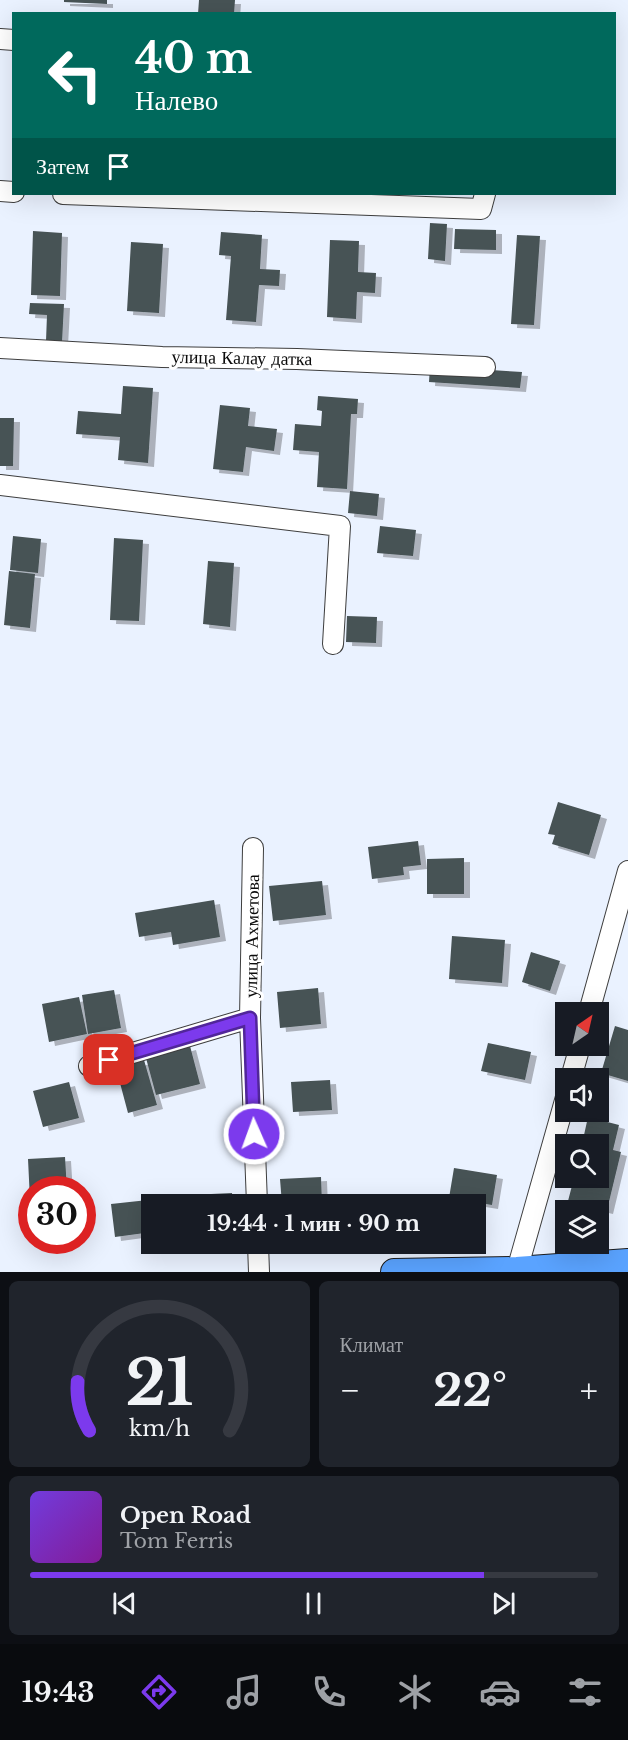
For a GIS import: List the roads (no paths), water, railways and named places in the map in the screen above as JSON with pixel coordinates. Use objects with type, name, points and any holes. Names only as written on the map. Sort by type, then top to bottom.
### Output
[{"type":"main road","points":[[394,1272],[517,1270],[628,1262]]},
{"type":"street","points":[[91,195],[481,209],[485,195]]},
{"type":"street","name":"улица Калау датка","points":[[0,348],[162,357],[297,359],[485,367]]},
{"type":"street","points":[[0,485],[340,526],[333,644]]},
{"type":"street","name":"улица Ахметова","points":[[253,848],[250,1018],[257,1194]]},
{"type":"street","points":[[592,1002],[628,871]]},
{"type":"street","points":[[89,1066],[250,1018]]},
{"type":"street","points":[[517,1270],[559,1122]]},
{"type":"street","points":[[258,1254],[259,1272]]}]
